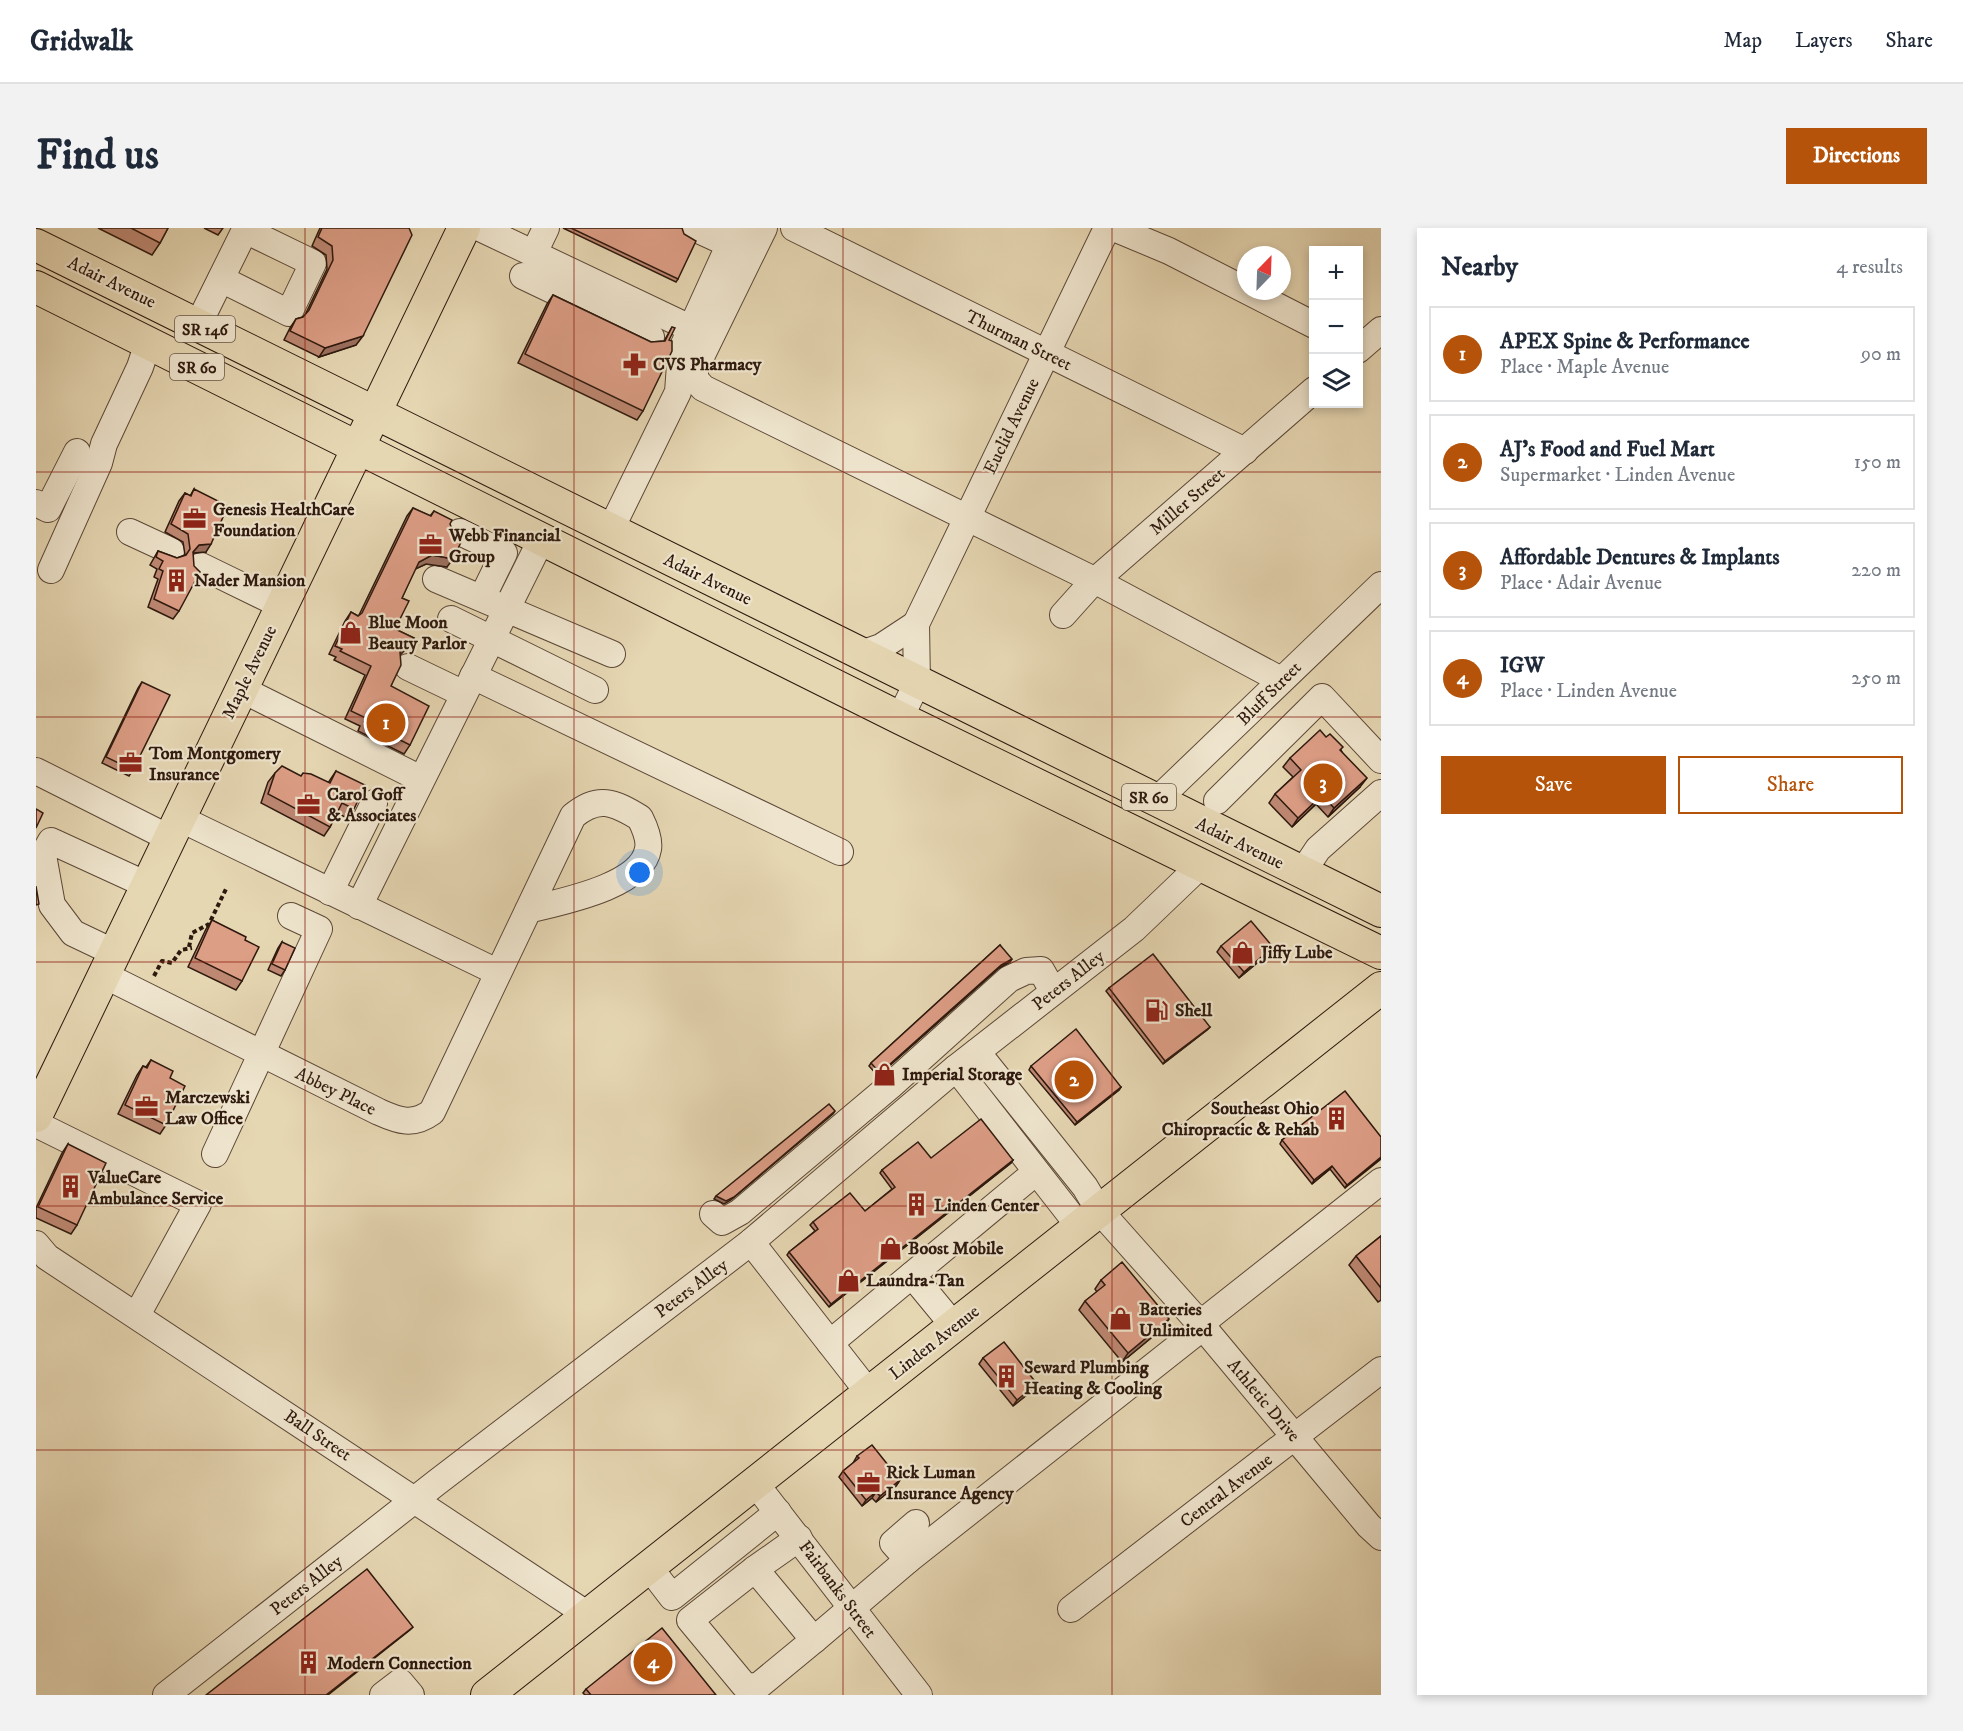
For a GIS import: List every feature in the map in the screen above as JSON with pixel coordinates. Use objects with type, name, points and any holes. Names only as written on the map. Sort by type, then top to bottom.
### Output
[{"type":"main road","name":"Maple Avenue","points":[[36,1117],[464,228]]},
{"type":"main road","name":"Adair Avenue","points":[[36,245],[1381,911]]},
{"type":"main road","name":"Adair Avenue","points":[[36,287],[900,718],[1381,953]]},
{"type":"main road","name":"Linden Avenue","points":[[487,1695],[1381,988]]},
{"type":"street","points":[[480,228],[528,265],[672,340]]},
{"type":"street","points":[[528,265],[546,228]]},
{"type":"street","points":[[610,531],[678,392],[672,340],[733,236],[694,228]]},
{"type":"street","points":[[764,228],[701,353],[695,379],[703,388],[1096,581],[1281,680]]},
{"type":"street","name":"Thurman Street","points":[[794,228],[1245,451]]},
{"type":"street","name":"Euclid Avenue","points":[[900,718],[917,682],[916,624],[1107,228]]},
{"type":"street","points":[[1114,228],[1170,251],[1309,322]]},
{"type":"street","points":[[198,325],[221,279],[246,229],[313,263],[289,313],[221,279]]},
{"type":"street","points":[[528,265],[672,340]]},
{"type":"street","points":[[1363,346],[1381,330]]},
{"type":"street","points":[[51,570],[99,464],[104,444],[140,367],[148,343]]},
{"type":"street","name":"Miller Street","points":[[1064,615],[1096,581],[1309,394]]},
{"type":"street","points":[[36,503],[48,509],[77,452]]},
{"type":"street","points":[[130,532],[171,552]]},
{"type":"street","points":[[460,532],[504,553],[482,598]]},
{"type":"street","points":[[358,906],[542,538]]},
{"type":"street","points":[[201,566],[281,605]]},
{"type":"street","points":[[436,579],[612,654]]},
{"type":"street","name":"Bluff Street","points":[[1156,801],[1381,585]]},
{"type":"street","points":[[451,619],[595,690]]},
{"type":"street","points":[[861,654],[880,647],[916,624]]},
{"type":"street","points":[[408,667],[469,685],[840,852]]},
{"type":"street","points":[[241,689],[421,779]]},
{"type":"street","points":[[1217,801],[1322,697],[1381,760]]},
{"type":"street","points":[[36,771],[330,892],[497,972]]},
{"type":"street","name":"Abbey Place","points":[[147,885],[51,840],[43,855],[52,904],[73,933],[110,964],[262,1053],[402,1122],[421,1120],[432,1112],[497,972],[573,816],[584,806],[599,802],[621,806],[640,818],[649,849],[641,865],[625,878],[588,895],[528,910]]},
{"type":"street","points":[[330,892],[374,803]]},
{"type":"street","points":[[1302,873],[1318,849],[1377,804]]},
{"type":"street","name":"Peters Alley","points":[[166,1695],[414,1500],[751,1242],[956,1068],[1134,929],[1202,864]]},
{"type":"street","points":[[214,1154],[319,930],[291,916]]},
{"type":"street","points":[[712,1214],[722,1222],[740,1212],[890,1086],[1009,979],[1026,971],[1041,970],[1053,991]]},
{"type":"street","points":[[977,1052],[1085,1187],[1089,1217]]},
{"type":"street","points":[[956,1068],[1036,1172],[1089,1217]]},
{"type":"street","points":[[36,1117],[198,1204],[137,1315]]},
{"type":"street","points":[[830,1343],[1036,1172]]},
{"type":"street","points":[[799,1538],[690,1620],[744,1685],[757,1687],[851,1606],[1381,1181]]},
{"type":"street","name":"Athletic Drive","points":[[1089,1217],[1202,1326],[1369,1526],[1381,1537]]},
{"type":"street","points":[[751,1242],[869,1393]]},
{"type":"street","name":"Ball Street","points":[[40,1252],[588,1615]]},
{"type":"street","points":[[912,1275],[954,1326]]},
{"type":"street","name":"Central Avenue","points":[[1071,1609],[1381,1370]]},
{"type":"street","name":"Fairbanks Street","points":[[755,1483],[919,1695]]},
{"type":"street","points":[[649,1567],[672,1597],[778,1512]]},
{"type":"street","points":[[908,1560],[893,1543],[916,1523]]},
{"type":"street","points":[[755,1569],[814,1640]]},
{"type":"street","points":[[383,1695],[400,1682],[411,1695]]},
{"type":"path","points":[[154,976],[162,961],[172,963],[181,950],[190,947],[192,933],[209,924],[227,887]]},
{"type":"building","points":[[131,228],[168,228],[160,243]]},
{"type":"building","points":[[322,228],[409,228],[412,235],[363,336],[325,348],[290,331],[296,319],[303,317],[309,310],[333,260],[332,246],[318,237]]},
{"type":"building","points":[[571,228],[682,228],[684,234],[696,241],[678,279]]},
{"type":"building","name":"CVS Pharmacy","points":[[553,295],[651,342],[665,341],[672,327],[675,328],[669,340],[672,341],[672,351],[643,411],[525,354]]},
{"type":"building","points":[[194,489],[228,506],[211,544],[199,545],[193,552],[194,566],[200,572],[179,611],[154,599],[163,571],[159,569],[163,561],[156,557],[158,551],[177,558],[186,555],[190,549],[188,534],[171,524],[185,493],[191,496]]},
{"type":"building","points":[[413,508],[431,516],[434,511],[452,520],[450,524],[453,531],[463,538],[453,559],[432,555],[419,562],[402,598],[409,601],[395,629],[414,638],[400,652],[401,665],[391,686],[429,706],[410,745],[364,722],[366,718],[351,711],[371,666],[340,651],[342,649],[335,646],[351,612],[358,616],[362,613]]},
{"type":"building","points":[[142,682],[170,695],[133,770],[106,757]]},
{"type":"building","points":[[1320,730],[1326,737],[1330,734],[1343,747],[1340,750],[1367,778],[1334,808],[1322,795],[1298,818],[1275,794],[1301,770],[1290,758]]},
{"type":"building","name":"Carol Goff & Associates","points":[[282,766],[301,776],[303,773],[311,774],[330,783],[336,771],[365,785],[354,809],[342,803],[330,827],[268,794],[275,773]]},
{"type":"building","points":[[36,809],[43,813],[36,828]]},
{"type":"building","points":[[36,886],[39,904],[36,905]]},
{"type":"building","points":[[212,920],[246,937],[245,940],[259,947],[242,981],[195,958]]},
{"type":"building","name":"Jiffy Lube","points":[[1251,921],[1273,947],[1244,972],[1221,946]]},
{"type":"building","points":[[282,942],[295,948],[285,970],[272,964]]},
{"type":"building","points":[[1000,945],[1012,959],[1001,965],[880,1073],[871,1063]]},
{"type":"building","name":"Shell","points":[[1153,954],[1210,1027],[1165,1061],[1109,988]]},
{"type":"building","points":[[1076,1029],[1121,1087],[1077,1122],[1031,1066]]},
{"type":"building","name":"Marczewski Law Office","points":[[151,1060],[173,1071],[170,1078],[185,1086],[166,1125],[125,1105],[143,1066],[147,1068]]},
{"type":"building","name":"Southeast Ohio Chiropractic & Rehab","points":[[1345,1091],[1381,1137],[1381,1157],[1347,1185],[1332,1166],[1314,1180],[1282,1140]]},
{"type":"building","points":[[829,1104],[835,1111],[734,1197],[726,1201],[716,1196]]},
{"type":"building","name":"Linden Center","points":[[981,1119],[1013,1160],[831,1304],[789,1252],[818,1229],[813,1222],[850,1193],[865,1211],[895,1187],[882,1170],[918,1142],[931,1158]]},
{"type":"building","name":"ValueCare Ambulance Service","points":[[68,1144],[106,1163],[77,1225],[38,1207]]},
{"type":"building","points":[[1381,1236],[1381,1288],[1356,1256]]},
{"type":"building","name":"Batteries Unlimited","points":[[1122,1262],[1169,1319],[1128,1353],[1085,1301],[1105,1285],[1101,1280]]},
{"type":"building","name":"Seward Plumbing Heating & Cooling","points":[[1004,1342],[1037,1384],[1017,1400],[983,1358]]},
{"type":"building","name":"Rick Luman Insurance Agency","points":[[872,1445],[900,1480],[880,1496],[876,1492],[866,1500],[843,1471],[859,1458],[857,1456]]},
{"type":"building","name":"Modern Connection","points":[[367,1569],[413,1627],[326,1695],[206,1695]]},
{"type":"building","points":[[662,1628],[716,1695],[591,1695],[586,1689]]},
{"type":"place","name":"CVS Pharmacy","points":[[635,364]]},
{"type":"place","name":"Genesis HealthCare Foundation","points":[[195,519]]},
{"type":"place","name":"Webb Financial Group","points":[[431,545]]},
{"type":"place","name":"Nader Mansion","points":[[176,580]]},
{"type":"place","name":"Blue Moon Beauty Parlor","points":[[350,632]]},
{"type":"place","name":"APEX Spine & Performance","points":[[386,723]]},
{"type":"place","name":"Tom Montgomery Insurance","points":[[131,763]]},
{"type":"place","name":"Affordable Dentures & Implants","points":[[1323,783]]},
{"type":"place","name":"Carol Goff & Associates","points":[[309,804]]},
{"type":"place","name":"Jiffy Lube","points":[[1243,952]]},
{"type":"place","name":"Shell","points":[[1157,1010]]},
{"type":"place","name":"Imperial Storage","points":[[884,1074]]},
{"type":"place","name":"AJ's Food and Fuel Mart","points":[[1074,1080]]},
{"type":"place","name":"Marczewski Law Office","points":[[147,1107]]},
{"type":"place","name":"Southeast Ohio Chiropractic & Rehab","points":[[1337,1118]]},
{"type":"place","name":"ValueCare Ambulance Service","points":[[70,1187]]},
{"type":"place","name":"Linden Center","points":[[916,1205]]},
{"type":"place","name":"Boost Mobile","points":[[890,1248]]},
{"type":"place","name":"Laundra-Tan","points":[[848,1280]]},
{"type":"place","name":"Batteries Unlimited","points":[[1121,1319]]},
{"type":"place","name":"Seward Plumbing Heating & Cooling","points":[[1006,1377]]},
{"type":"place","name":"Rick Luman Insurance Agency","points":[[868,1482]]},
{"type":"place","name":"IGW","points":[[653,1662]]},
{"type":"place","name":"Modern Connection","points":[[309,1663]]}]
